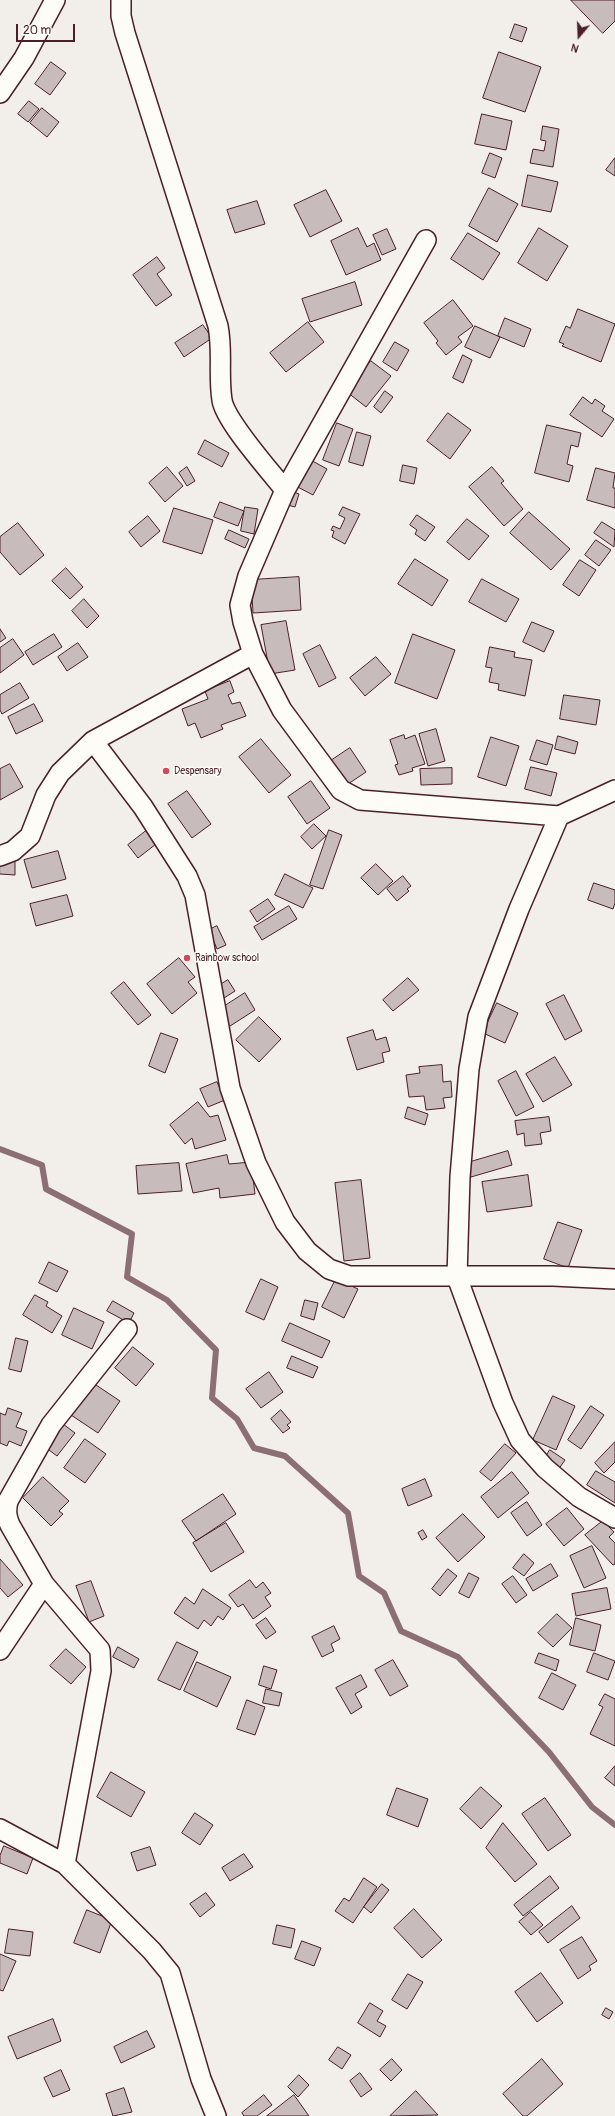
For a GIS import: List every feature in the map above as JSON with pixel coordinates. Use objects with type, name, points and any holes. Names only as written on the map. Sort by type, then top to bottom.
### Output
[{"type":"street","points":[[0,93],[24,58],[55,0]]},
{"type":"street","points":[[121,0],[121,16],[125,33],[218,326],[221,341],[220,386],[222,402],[243,437],[285,490]]},
{"type":"street","points":[[426,240],[285,490],[248,576],[240,605],[243,622],[253,654],[282,710],[341,790],[360,800],[559,816],[615,790]]},
{"type":"street","points":[[0,856],[13,851],[30,836],[46,795],[60,773],[93,741],[253,654]]},
{"type":"street","points":[[93,741],[143,807],[187,876],[192,889],[202,928],[230,1088],[256,1163],[285,1222],[307,1251],[329,1269],[349,1276],[554,1276],[615,1279]]},
{"type":"street","points":[[559,816],[519,909],[478,1017],[469,1069],[462,1154],[457,1277],[503,1403],[520,1440],[545,1468],[579,1497],[615,1518]]},
{"type":"street","points":[[65,1864],[96,1700],[102,1660],[100,1650],[44,1584],[6,1518],[8,1501],[51,1425],[127,1329]]},
{"type":"street","points":[[0,1650],[44,1584]]},
{"type":"street","points":[[0,1829],[65,1864],[152,1951],[170,1973],[201,2079],[216,2116]]},
{"type":"building","points":[[571,0],[615,0],[615,21],[603,33]]},
{"type":"building","points":[[515,24],[527,28],[522,42],[510,38]]},
{"type":"building","points":[[499,52],[541,67],[525,112],[483,98]]},
{"type":"building","points":[[51,62],[66,73],[50,95],[35,84]]},
{"type":"building","points":[[29,101],[39,109],[28,122],[18,114]]},
{"type":"building","points":[[42,108],[59,122],[47,137],[30,123]]},
{"type":"building","points":[[482,114],[512,121],[506,150],[475,144]]},
{"type":"building","points":[[543,126],[559,129],[553,167],[530,163],[533,149],[544,151],[546,141],[541,140]]},
{"type":"building","points":[[490,153],[502,158],[495,178],[482,173]]},
{"type":"building","points":[[615,158],[615,176],[606,170]]},
{"type":"building","points":[[528,175],[558,182],[551,212],[522,206]]},
{"type":"building","points":[[489,188],[518,204],[497,242],[469,226]]},
{"type":"building","points":[[326,190],[342,221],[310,237],[294,205]]},
{"type":"building","points":[[257,201],[265,224],[235,233],[227,210]]},
{"type":"building","points":[[358,228],[367,247],[374,243],[381,260],[346,275],[331,241]]},
{"type":"building","points":[[539,228],[568,246],[547,281],[518,263]]},
{"type":"building","points":[[387,229],[396,249],[382,255],[373,235]]},
{"type":"building","points":[[468,233],[500,253],[483,280],[451,259]]},
{"type":"building","points":[[157,257],[165,268],[157,274],[172,295],[156,306],[133,275]]},
{"type":"building","points":[[355,282],[362,305],[310,322],[302,299]]},
{"type":"building","points":[[453,300],[473,326],[458,337],[462,342],[446,355],[436,343],[438,341],[424,323]]},
{"type":"building","points":[[578,309],[615,324],[601,362],[562,346],[564,344],[559,342],[566,326],[570,328]]},
{"type":"building","points":[[505,318],[531,329],[524,347],[498,336]]},
{"type":"building","points":[[308,322],[324,342],[286,372],[270,353]]},
{"type":"building","points":[[203,325],[212,338],[184,357],[175,343]]},
{"type":"building","points":[[475,326],[500,337],[490,358],[465,347]]},
{"type":"building","points":[[395,342],[409,350],[397,371],[383,362]]},
{"type":"building","points":[[463,355],[472,360],[463,383],[453,378]]},
{"type":"building","points":[[371,361],[391,376],[366,407],[347,392]]},
{"type":"building","points":[[385,391],[393,397],[381,413],[374,407]]},
{"type":"building","points":[[583,397],[592,404],[595,399],[605,406],[602,411],[614,419],[602,437],[570,415]]},
{"type":"building","points":[[448,413],[471,430],[450,459],[427,441]]},
{"type":"building","points":[[337,423],[353,429],[339,466],[323,460]]},
{"type":"building","points":[[547,425],[581,433],[578,447],[571,445],[567,464],[573,466],[569,482],[535,473]]},
{"type":"building","points":[[357,432],[371,436],[363,466],[349,462]]},
{"type":"building","points":[[205,440],[229,453],[222,467],[198,454]]},
{"type":"building","points":[[307,458],[327,469],[313,495],[292,484]]},
{"type":"building","points":[[403,465],[417,468],[414,484],[400,481]]},
{"type":"building","points":[[167,467],[183,486],[165,502],[149,483]]},
{"type":"building","points":[[187,467],[195,481],[187,486],[179,473]]},
{"type":"building","points":[[492,467],[504,481],[501,483],[523,509],[504,526],[469,487]]},
{"type":"building","points":[[596,468],[615,473],[613,488],[615,488],[615,508],[587,500]]},
{"type":"building","points":[[289,490],[299,494],[295,507],[284,504]]},
{"type":"building","points":[[220,502],[244,511],[238,526],[214,517]]},
{"type":"building","points":[[245,507],[258,509],[254,534],[241,531]]},
{"type":"building","points":[[343,507],[360,514],[345,544],[332,537],[334,531],[331,530],[333,526],[340,529],[345,518],[339,515]]},
{"type":"building","points":[[174,508],[213,520],[202,554],[163,542]]},
{"type":"building","points":[[529,512],[570,549],[551,570],[510,533]]},
{"type":"building","points":[[417,515],[435,527],[425,541],[415,534],[417,530],[410,525]]},
{"type":"building","points":[[148,516],[160,531],[141,547],[129,532]]},
{"type":"building","points":[[467,519],[489,536],[469,560],[447,542]]},
{"type":"building","points":[[602,522],[615,530],[614,547],[594,533]]},
{"type":"building","points":[[18,523],[44,555],[20,575],[0,552],[0,537]]},
{"type":"building","points":[[229,530],[249,539],[245,548],[225,539]]},
{"type":"building","points":[[596,540],[611,550],[599,566],[585,555]]},
{"type":"building","points":[[415,559],[448,580],[432,606],[398,584]]},
{"type":"building","points":[[580,560],[596,570],[579,596],[563,585]]},
{"type":"building","points":[[66,568],[83,587],[70,599],[52,581]]},
{"type":"building","points":[[299,577],[301,610],[253,613],[251,580]]},
{"type":"building","points":[[482,579],[519,599],[506,622],[469,602]]},
{"type":"building","points":[[84,599],[99,616],[87,628],[72,611]]},
{"type":"building","points":[[286,621],[295,670],[270,674],[261,625]]},
{"type":"building","points":[[532,622],[554,631],[544,652],[523,642]]},
{"type":"building","points":[[0,629],[6,638],[0,642]]},
{"type":"building","points":[[54,634],[62,647],[33,665],[25,652]]},
{"type":"building","points":[[413,634],[455,650],[437,699],[395,683]]},
{"type":"building","points":[[13,639],[24,655],[0,673],[0,648]]},
{"type":"building","points":[[78,643],[88,657],[67,671],[58,657]]},
{"type":"building","points":[[320,645],[336,678],[319,687],[303,654]]},
{"type":"building","points":[[490,647],[515,652],[514,657],[532,660],[525,696],[498,690],[499,684],[489,682],[492,668],[486,667]]},
{"type":"building","points":[[376,657],[391,674],[365,696],[350,678]]},
{"type":"building","points":[[230,681],[234,692],[228,695],[232,704],[240,702],[246,716],[221,725],[223,729],[201,738],[195,723],[188,726],[182,709],[208,699],[205,691]]},
{"type":"building","points":[[20,683],[29,698],[2,714],[0,710],[0,695]]},
{"type":"building","points":[[564,695],[600,700],[596,725],[560,719]]},
{"type":"building","points":[[34,704],[43,721],[16,734],[8,717]]},
{"type":"building","points":[[436,729],[445,761],[428,766],[419,734]]},
{"type":"building","points":[[404,735],[405,739],[415,735],[425,764],[412,768],[413,771],[399,775],[395,765],[398,764],[390,740]]},
{"type":"building","points":[[558,736],[578,742],[575,754],[555,749]]},
{"type":"building","points":[[491,737],[519,746],[506,786],[478,777]]},
{"type":"building","points":[[261,739],[291,775],[269,793],[239,757]]},
{"type":"building","points":[[537,740],[553,745],[547,765],[530,760]]},
{"type":"building","points":[[350,748],[366,772],[345,786],[329,762]]},
{"type":"building","points":[[10,764],[23,787],[0,800],[0,769]]},
{"type":"building","points":[[531,767],[557,773],[551,796],[525,789]]},
{"type":"building","points":[[452,768],[452,784],[421,785],[420,769]]},
{"type":"building","points":[[311,781],[330,808],[307,824],[288,797]]},
{"type":"building","points":[[187,791],[211,824],[192,838],[168,804]]},
{"type":"building","points":[[314,824],[326,836],[312,849],[301,837]]},
{"type":"building","points":[[329,830],[342,835],[323,889],[310,885]]},
{"type":"building","points":[[146,831],[156,844],[138,858],[128,845]]},
{"type":"building","points":[[58,851],[66,879],[32,888],[24,860]]},
{"type":"building","points":[[0,861],[15,861],[15,875],[0,874]]},
{"type":"building","points":[[376,864],[393,881],[378,895],[361,878]]},
{"type":"building","points":[[285,874],[313,888],[303,908],[275,895]]},
{"type":"building","points":[[403,876],[411,886],[407,889],[409,891],[397,901],[387,889]]},
{"type":"building","points":[[594,883],[615,890],[615,903],[613,909],[588,900]]},
{"type":"building","points":[[67,895],[73,916],[36,926],[30,904]]},
{"type":"building","points":[[268,899],[275,909],[257,922],[250,911]]},
{"type":"building","points":[[289,906],[297,919],[262,940],[254,927]]},
{"type":"building","points":[[217,926],[226,945],[217,949],[209,930]]},
{"type":"building","points":[[179,958],[195,977],[188,982],[197,993],[172,1014],[147,984]]},
{"type":"building","points":[[408,978],[419,990],[393,1011],[383,1000]]},
{"type":"building","points":[[228,980],[235,991],[224,998],[217,987]]},
{"type":"building","points":[[124,982],[151,1015],[138,1025],[111,993]]},
{"type":"building","points":[[245,993],[255,1010],[227,1028],[217,1011]]},
{"type":"building","points":[[564,995],[582,1031],[565,1040],[546,1004]]},
{"type":"building","points":[[497,1003],[518,1013],[505,1043],[483,1033]]},
{"type":"building","points":[[259,1017],[281,1039],[259,1062],[236,1040]]},
{"type":"building","points":[[373,1030],[376,1040],[386,1037],[390,1051],[382,1053],[384,1062],[357,1070],[347,1038]]},
{"type":"building","points":[[161,1033],[178,1039],[165,1073],[149,1066]]},
{"type":"building","points":[[555,1057],[572,1085],[543,1102],[526,1074]]},
{"type":"building","points":[[442,1065],[443,1082],[451,1081],[452,1097],[443,1098],[445,1108],[426,1110],[424,1096],[409,1097],[406,1075],[420,1073],[419,1067]]},
{"type":"building","points":[[516,1071],[534,1107],[516,1116],[498,1081]]},
{"type":"building","points":[[217,1082],[225,1100],[208,1107],[200,1089]]},
{"type":"building","points":[[198,1102],[210,1117],[218,1115],[226,1140],[195,1149],[192,1138],[185,1144],[170,1125]]},
{"type":"building","points":[[408,1107],[428,1114],[425,1125],[405,1118]]},
{"type":"building","points":[[549,1117],[551,1131],[540,1133],[542,1144],[525,1146],[524,1133],[517,1135],[515,1121]]},
{"type":"building","points":[[508,1151],[512,1165],[471,1177],[467,1163]]},
{"type":"building","points":[[227,1155],[229,1164],[251,1162],[255,1194],[220,1198],[219,1188],[193,1193],[186,1164]]},
{"type":"building","points":[[179,1163],[182,1191],[138,1194],[136,1166]]},
{"type":"building","points":[[528,1175],[532,1206],[487,1212],[482,1182]]},
{"type":"building","points":[[361,1180],[370,1258],[344,1261],[335,1183]]},
{"type":"building","points":[[558,1222],[582,1230],[568,1268],[544,1259]]},
{"type":"building","points":[[49,1262],[68,1271],[57,1292],[39,1283]]},
{"type":"building","points":[[261,1279],[278,1287],[264,1320],[246,1312]]},
{"type":"building","points":[[336,1279],[358,1289],[344,1318],[322,1307]]},
{"type":"building","points":[[35,1295],[48,1302],[46,1306],[62,1316],[52,1333],[23,1315]]},
{"type":"building","points":[[305,1300],[318,1303],[314,1320],[301,1316]]},
{"type":"building","points":[[113,1301],[134,1313],[129,1323],[107,1311]]},
{"type":"building","points":[[74,1308],[104,1322],[92,1349],[62,1335]]},
{"type":"building","points":[[290,1323],[330,1341],[322,1358],[282,1341]]},
{"type":"building","points":[[16,1338],[28,1341],[21,1372],[9,1369]]},
{"type":"building","points":[[133,1347],[154,1364],[136,1386],[115,1368]]},
{"type":"building","points":[[292,1356],[318,1367],[313,1378],[287,1368]]},
{"type":"building","points":[[269,1372],[283,1392],[261,1408],[246,1389]]},
{"type":"building","points":[[93,1383],[120,1401],[98,1433],[71,1415]]},
{"type":"building","points":[[553,1396],[575,1406],[556,1450],[533,1440]]},
{"type":"building","points":[[591,1406],[604,1415],[581,1449],[568,1440]]},
{"type":"building","points":[[8,1408],[22,1413],[16,1427],[27,1431],[21,1446],[9,1441],[7,1446],[0,1443],[0,1413],[5,1415]]},
{"type":"building","points":[[281,1410],[291,1422],[287,1425],[290,1428],[283,1433],[271,1419]]},
{"type":"building","points":[[63,1424],[75,1433],[57,1456],[45,1447]]},
{"type":"building","points":[[85,1439],[106,1454],[85,1483],[64,1468]]},
{"type":"building","points":[[615,1442],[615,1462],[604,1473],[595,1463]]},
{"type":"building","points":[[505,1444],[516,1453],[491,1481],[480,1472]]},
{"type":"building","points":[[550,1450],[565,1460],[556,1473],[541,1464]]},
{"type":"building","points":[[596,1471],[615,1482],[615,1503],[587,1485]]},
{"type":"building","points":[[512,1472],[529,1493],[498,1518],[481,1497]]},
{"type":"building","points":[[43,1477],[69,1501],[59,1511],[63,1514],[51,1526],[23,1498]]},
{"type":"building","points":[[425,1479],[432,1496],[408,1506],[402,1489]]},
{"type":"building","points":[[223,1494],[236,1514],[196,1541],[182,1521]]},
{"type":"building","points":[[527,1502],[542,1525],[527,1536],[511,1513]]},
{"type":"building","points":[[567,1508],[584,1529],[564,1546],[546,1524]]},
{"type":"building","points":[[463,1514],[485,1537],[458,1562],[436,1538]]},
{"type":"building","points":[[603,1521],[614,1532],[609,1537],[615,1543],[615,1564],[613,1565],[585,1535]]},
{"type":"building","points":[[226,1523],[244,1552],[211,1572],[193,1543]]},
{"type":"building","points":[[423,1530],[427,1537],[422,1540],[418,1533]]},
{"type":"building","points":[[592,1546],[606,1578],[584,1588],[570,1556]]},
{"type":"building","points":[[524,1554],[534,1563],[524,1576],[513,1568]]},
{"type":"building","points":[[0,1559],[23,1585],[8,1597],[0,1588]]},
{"type":"building","points":[[551,1564],[558,1576],[533,1591],[526,1579]]},
{"type":"building","points":[[448,1569],[457,1576],[440,1596],[432,1589]]},
{"type":"building","points":[[469,1573],[479,1578],[469,1598],[459,1593]]},
{"type":"building","points":[[513,1576],[527,1595],[516,1603],[502,1584]]},
{"type":"building","points":[[250,1580],[256,1588],[263,1582],[271,1593],[265,1597],[271,1606],[253,1619],[243,1604],[238,1607],[229,1595]]},
{"type":"building","points":[[91,1581],[104,1616],[89,1622],[76,1586]]},
{"type":"building","points":[[607,1588],[611,1609],[576,1616],[572,1594]]},
{"type":"building","points":[[203,1589],[231,1608],[223,1620],[218,1616],[211,1626],[204,1620],[198,1629],[174,1613],[185,1597],[194,1604]]},
{"type":"building","points":[[557,1614],[572,1628],[553,1647],[538,1633]]},
{"type":"building","points":[[266,1618],[276,1632],[266,1639],[256,1625]]},
{"type":"building","points":[[576,1618],[601,1625],[595,1651],[570,1645]]},
{"type":"building","points":[[334,1626],[340,1639],[331,1644],[334,1651],[322,1657],[312,1637]]},
{"type":"building","points":[[177,1642],[198,1652],[180,1690],[158,1680]]},
{"type":"building","points":[[118,1647],[139,1659],[134,1668],[113,1657]]},
{"type":"building","points":[[66,1649],[86,1667],[71,1684],[50,1666]]},
{"type":"building","points":[[539,1653],[559,1660],[556,1671],[535,1663]]},
{"type":"building","points":[[594,1653],[615,1661],[608,1680],[587,1672]]},
{"type":"building","points":[[393,1660],[408,1686],[390,1696],[375,1670]]},
{"type":"building","points":[[197,1662],[231,1677],[217,1707],[184,1691]]},
{"type":"building","points":[[264,1666],[277,1670],[271,1689],[259,1685]]},
{"type":"building","points":[[552,1673],[576,1685],[563,1710],[539,1698]]},
{"type":"building","points":[[361,1675],[367,1687],[355,1694],[362,1707],[351,1714],[336,1688]]},
{"type":"building","points":[[266,1689],[282,1693],[279,1706],[263,1703]]},
{"type":"building","points":[[605,1694],[615,1699],[615,1746],[590,1734],[603,1707],[599,1705]]},
{"type":"building","points":[[247,1700],[265,1707],[255,1735],[237,1729]]},
{"type":"building","points":[[615,1766],[615,1786],[605,1778]]},
{"type":"building","points":[[111,1772],[145,1792],[131,1817],[97,1797]]},
{"type":"building","points":[[481,1787],[502,1806],[481,1829],[460,1809]]},
{"type":"building","points":[[397,1788],[428,1799],[418,1827],[387,1815]]},
{"type":"building","points":[[545,1798],[571,1835],[548,1851],[522,1814]]},
{"type":"building","points":[[195,1813],[213,1825],[200,1845],[182,1833]]},
{"type":"building","points":[[503,1823],[537,1864],[515,1882],[486,1848]]},
{"type":"building","points":[[4,1846],[33,1858],[27,1874],[0,1863],[0,1856]]},
{"type":"building","points":[[150,1847],[156,1865],[137,1871],[131,1853]]},
{"type":"building","points":[[244,1854],[253,1867],[230,1881],[222,1868]]},
{"type":"building","points":[[550,1876],[559,1888],[523,1916],[514,1905]]},
{"type":"building","points":[[364,1878],[377,1887],[353,1923],[335,1911],[344,1898],[349,1901]]},
{"type":"building","points":[[382,1884],[389,1890],[371,1913],[364,1907]]},
{"type":"building","points":[[206,1893],[215,1905],[200,1917],[190,1904]]},
{"type":"building","points":[[572,1906],[580,1918],[548,1943],[539,1932]]},
{"type":"building","points":[[414,1909],[442,1940],[422,1958],[394,1928]]},
{"type":"building","points":[[87,1910],[112,1920],[100,1953],[74,1943]]},
{"type":"building","points":[[531,1912],[543,1925],[531,1935],[519,1922]]},
{"type":"building","points":[[277,1925],[295,1929],[291,1948],[273,1944]]},
{"type":"building","points":[[9,1929],[33,1932],[30,1956],[5,1953]]},
{"type":"building","points":[[582,1937],[597,1961],[589,1966],[591,1970],[578,1979],[560,1950]]},
{"type":"building","points":[[302,1941],[321,1948],[314,1966],[295,1959]]},
{"type":"building","points":[[0,1954],[16,1961],[3,1991],[0,1990]]},
{"type":"building","points":[[541,1973],[563,2003],[537,2022],[515,1992]]},
{"type":"building","points":[[408,1974],[423,1982],[407,2009],[392,2000]]},
{"type":"building","points":[[370,2003],[383,2011],[377,2021],[386,2026],[380,2037],[358,2023]]},
{"type":"building","points":[[606,2008],[613,2012],[609,2019],[602,2015]]},
{"type":"building","points":[[53,2019],[61,2041],[17,2059],[8,2037]]},
{"type":"building","points":[[147,2031],[155,2047],[121,2063],[114,2047]]},
{"type":"building","points":[[338,2047],[351,2055],[342,2069],[329,2060]]},
{"type":"building","points":[[392,2059],[402,2070],[391,2081],[380,2070]]},
{"type":"building","points":[[542,2059],[563,2084],[527,2116],[523,2116],[503,2094]]},
{"type":"building","points":[[61,2070],[70,2090],[53,2097],[44,2078]]},
{"type":"building","points":[[360,2073],[372,2089],[361,2097],[350,2081]]},
{"type":"building","points":[[299,2075],[309,2085],[298,2097],[288,2087]]},
{"type":"building","points":[[124,2088],[132,2112],[113,2116],[106,2094]]},
{"type":"building","points":[[416,2091],[438,2115],[390,2116]]},
{"type":"building","points":[[264,2095],[272,2105],[257,2116],[244,2116],[242,2113]]},
{"type":"building","points":[[294,2095],[309,2116],[267,2116]]},
{"type":"waterway","points":[[0,1149],[42,1165],[46,1189],[132,1234],[127,1277],[167,1300],[216,1350],[212,1398],[237,1419],[254,1448],[285,1456],[348,1513],[359,1576],[384,1593],[401,1631],[458,1657],[549,1752],[592,1807],[615,1825]]},
{"type":"place","name":"Despensary","points":[[166,771]]},
{"type":"place","name":"Rainbow school","points":[[187,958]]}]
